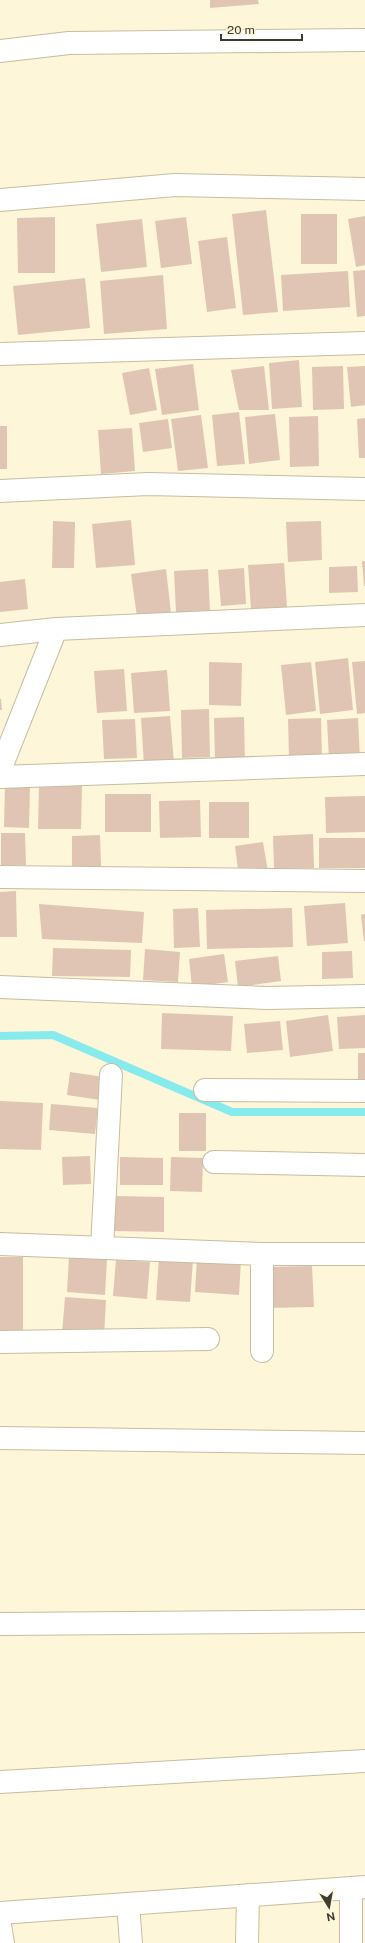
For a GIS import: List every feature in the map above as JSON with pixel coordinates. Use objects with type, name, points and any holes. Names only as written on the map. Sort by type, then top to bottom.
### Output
[{"type":"street","points":[[0,51],[69,43],[365,40]]},
{"type":"street","points":[[0,200],[174,185],[365,188]]},
{"type":"street","points":[[0,354],[365,343]]},
{"type":"street","points":[[0,491],[148,484],[365,489]]},
{"type":"street","points":[[0,635],[56,629],[365,615]]},
{"type":"street","points":[[0,770],[56,629]]},
{"type":"street","points":[[0,777],[365,764]]},
{"type":"street","points":[[0,877],[365,881]]},
{"type":"street","points":[[0,987],[267,998],[365,996]]},
{"type":"street","points":[[102,1248],[112,1075]]},
{"type":"street","points":[[205,1090],[365,1091]]},
{"type":"street","points":[[214,1162],[365,1165]]},
{"type":"street","points":[[0,1244],[262,1254],[365,1254]]},
{"type":"street","points":[[262,1254],[262,1351]]},
{"type":"street","points":[[0,1342],[208,1339]]},
{"type":"street","points":[[0,1438],[365,1443]]},
{"type":"street","points":[[0,1624],[365,1621]]},
{"type":"street","points":[[0,1782],[365,1761]]},
{"type":"street","points":[[0,1913],[358,1887],[351,1943]]},
{"type":"street","points":[[247,1943],[248,1895]]},
{"type":"street","points":[[128,1904],[131,1943]]},
{"type":"street","points":[[0,1925],[3,1943]]},
{"type":"building","points":[[210,0],[258,0],[259,4],[210,8]]},
{"type":"building","points":[[266,210],[278,312],[243,315],[232,214]]},
{"type":"building","points":[[301,214],[337,214],[337,264],[301,264]]},
{"type":"building","points":[[365,216],[365,265],[356,267],[348,219]]},
{"type":"building","points":[[55,217],[55,273],[18,273],[17,218]]},
{"type":"building","points":[[186,217],[192,264],[161,268],[155,221]]},
{"type":"building","points":[[142,219],[147,267],[101,272],[96,224]]},
{"type":"building","points":[[227,237],[236,308],[207,312],[198,241]]},
{"type":"building","points":[[365,270],[365,316],[357,317],[353,271]]},
{"type":"building","points":[[348,271],[350,307],[283,311],[281,275]]},
{"type":"building","points":[[163,275],[167,329],[104,334],[100,281]]},
{"type":"building","points":[[85,278],[90,328],[18,335],[13,286]]},
{"type":"building","points":[[299,360],[302,407],[272,409],[269,363]]},
{"type":"building","points":[[193,364],[199,410],[162,415],[155,369]]},
{"type":"building","points":[[264,366],[269,410],[239,410],[231,370]]},
{"type":"building","points":[[343,366],[344,409],[313,410],[312,367]]},
{"type":"building","points":[[365,366],[365,405],[351,407],[347,367]]},
{"type":"building","points":[[149,368],[157,410],[130,415],[122,373]]},
{"type":"building","points":[[239,412],[245,464],[217,466],[212,415]]},
{"type":"building","points":[[275,414],[280,460],[249,464],[245,417]]},
{"type":"building","points":[[201,415],[208,468],[178,471],[171,419]]},
{"type":"building","points":[[318,416],[319,466],[290,467],[289,417]]},
{"type":"building","points":[[365,418],[365,458],[359,458],[357,419]]},
{"type":"building","points":[[168,419],[172,448],[143,452],[139,423]]},
{"type":"building","points":[[0,426],[7,426],[7,469],[0,469]]},
{"type":"building","points":[[132,428],[135,471],[101,474],[98,430]]},
{"type":"building","points":[[131,520],[135,565],[96,568],[92,524]]},
{"type":"building","points":[[53,521],[75,522],[74,568],[52,568]]},
{"type":"building","points":[[321,521],[322,560],[288,562],[286,522]]},
{"type":"building","points":[[362,561],[365,561],[365,586],[364,586]]},
{"type":"building","points":[[284,563],[287,607],[251,609],[248,565]]},
{"type":"building","points":[[357,566],[358,592],[329,593],[329,567]]},
{"type":"building","points":[[244,568],[246,604],[221,606],[218,570]]},
{"type":"building","points":[[166,569],[171,613],[137,617],[131,574]]},
{"type":"building","points":[[208,569],[210,611],[176,613],[174,571]]},
{"type":"building","points":[[25,579],[28,609],[0,612],[0,582]]},
{"type":"building","points":[[348,658],[353,710],[320,714],[315,662]]},
{"type":"building","points":[[365,661],[365,713],[357,714],[352,662]]},
{"type":"building","points":[[209,662],[242,663],[241,706],[209,705]]},
{"type":"building","points":[[311,662],[316,711],[286,715],[281,665]]},
{"type":"building","points":[[124,669],[127,711],[97,713],[94,671]]},
{"type":"building","points":[[167,670],[170,711],[134,713],[131,673]]},
{"type":"building","points":[[1,699],[2,710],[0,710]]},
{"type":"building","points":[[209,709],[210,757],[182,758],[181,710]]},
{"type":"building","points":[[170,716],[174,763],[144,765],[141,718]]},
{"type":"building","points":[[244,717],[245,764],[215,764],[214,718]]},
{"type":"building","points":[[321,718],[322,759],[289,759],[288,719]]},
{"type":"building","points":[[358,718],[360,759],[329,760],[327,720]]},
{"type":"building","points":[[135,719],[137,758],[104,759],[102,720]]},
{"type":"building","points":[[5,784],[30,785],[29,828],[4,827]]},
{"type":"building","points":[[82,785],[81,829],[38,829],[39,786]]},
{"type":"building","points":[[105,794],[151,794],[151,832],[105,832]]},
{"type":"building","points":[[365,796],[365,832],[326,833],[325,797]]},
{"type":"building","points":[[200,800],[201,837],[160,838],[159,801]]},
{"type":"building","points":[[209,802],[249,802],[249,838],[209,838]]},
{"type":"building","points":[[1,833],[25,833],[26,865],[1,865]]},
{"type":"building","points":[[313,834],[314,868],[274,869],[273,836]]},
{"type":"building","points":[[100,835],[101,866],[72,867],[72,836]]},
{"type":"building","points":[[319,838],[365,838],[365,868],[319,868]]},
{"type":"building","points":[[263,842],[268,872],[239,877],[235,846]]},
{"type":"building","points":[[16,891],[17,937],[0,937],[0,892]]},
{"type":"building","points":[[345,903],[348,943],[307,946],[304,906]]},
{"type":"building","points":[[39,904],[144,912],[142,943],[42,939]]},
{"type":"building","points":[[198,908],[200,947],[174,948],[173,909]]},
{"type":"building","points":[[292,908],[293,947],[207,949],[206,910]]},
{"type":"building","points":[[365,914],[365,941],[364,941],[361,915]]},
{"type":"building","points":[[53,948],[131,950],[130,977],[52,976]]},
{"type":"building","points":[[145,949],[180,952],[178,982],[143,980]]},
{"type":"building","points":[[352,951],[353,978],[322,979],[322,952]]},
{"type":"building","points":[[224,954],[228,982],[192,987],[189,959]]},
{"type":"building","points":[[278,956],[281,981],[238,987],[235,961]]},
{"type":"building","points":[[162,1013],[233,1016],[231,1051],[161,1049]]},
{"type":"building","points":[[328,1015],[333,1051],[290,1057],[286,1021]]},
{"type":"building","points":[[365,1015],[365,1048],[339,1049],[337,1017]]},
{"type":"building","points":[[280,1021],[283,1050],[247,1053],[244,1024]]},
{"type":"building","points":[[358,1053],[365,1053],[365,1086],[358,1086]]},
{"type":"building","points":[[70,1072],[104,1077],[100,1100],[67,1095]]},
{"type":"building","points":[[0,1101],[43,1103],[41,1150],[0,1149]]},
{"type":"building","points":[[51,1104],[98,1108],[95,1134],[49,1130]]},
{"type":"building","points":[[179,1113],[206,1113],[206,1151],[179,1151]]},
{"type":"building","points":[[90,1156],[91,1184],[63,1185],[62,1157]]},
{"type":"building","points":[[120,1157],[163,1158],[163,1185],[120,1185]]},
{"type":"building","points":[[171,1157],[203,1158],[202,1192],[170,1191]]},
{"type":"building","points":[[115,1196],[164,1197],[164,1232],[114,1231]]},
{"type":"building","points":[[0,1257],[23,1257],[23,1332],[0,1332]]},
{"type":"building","points":[[69,1257],[107,1259],[105,1295],[67,1292]]},
{"type":"building","points":[[159,1257],[193,1260],[190,1302],[156,1300]]},
{"type":"building","points":[[197,1258],[241,1260],[239,1295],[195,1292]]},
{"type":"building","points":[[116,1260],[150,1262],[147,1299],[113,1296]]},
{"type":"building","points":[[312,1266],[314,1307],[266,1308],[265,1267]]},
{"type":"building","points":[[65,1297],[106,1300],[104,1337],[62,1334]]},
{"type":"waterway","points":[[0,1036],[53,1035],[232,1112],[365,1112]]}]
